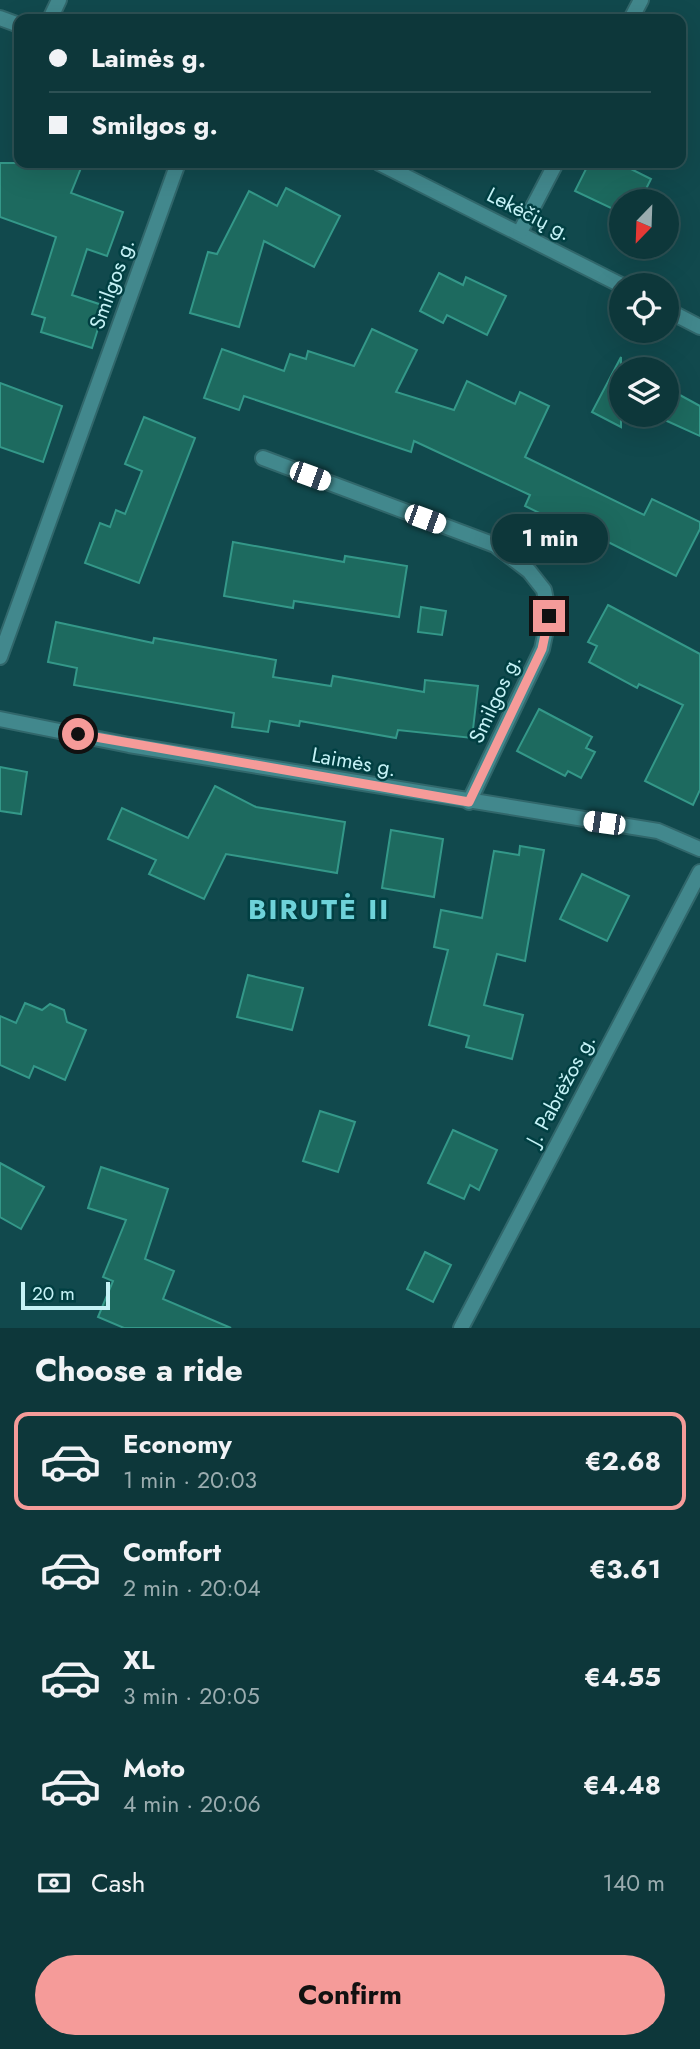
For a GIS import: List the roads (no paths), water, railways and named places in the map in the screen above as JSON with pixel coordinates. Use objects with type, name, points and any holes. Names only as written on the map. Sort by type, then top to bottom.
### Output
[{"type":"street","name":"Smilgos g.","points":[[0,657],[176,168]]},
{"type":"street","name":"Lekėčių g.","points":[[389,168],[609,279]]},
{"type":"street","points":[[520,232],[553,168]]},
{"type":"street","points":[[679,316],[700,327]]},
{"type":"street","name":"Smilgos g.","points":[[263,458],[495,545],[528,571],[544,590],[549,616],[542,649],[469,802]]},
{"type":"street","name":"Laimės g.","points":[[0,719],[130,745],[658,831],[700,849]]},
{"type":"street","name":"J. Pabrėžos g.","points":[[461,1328],[700,872]]},
{"type":"district","name":"BIRUTĖ II","points":[[319,909]]}]
